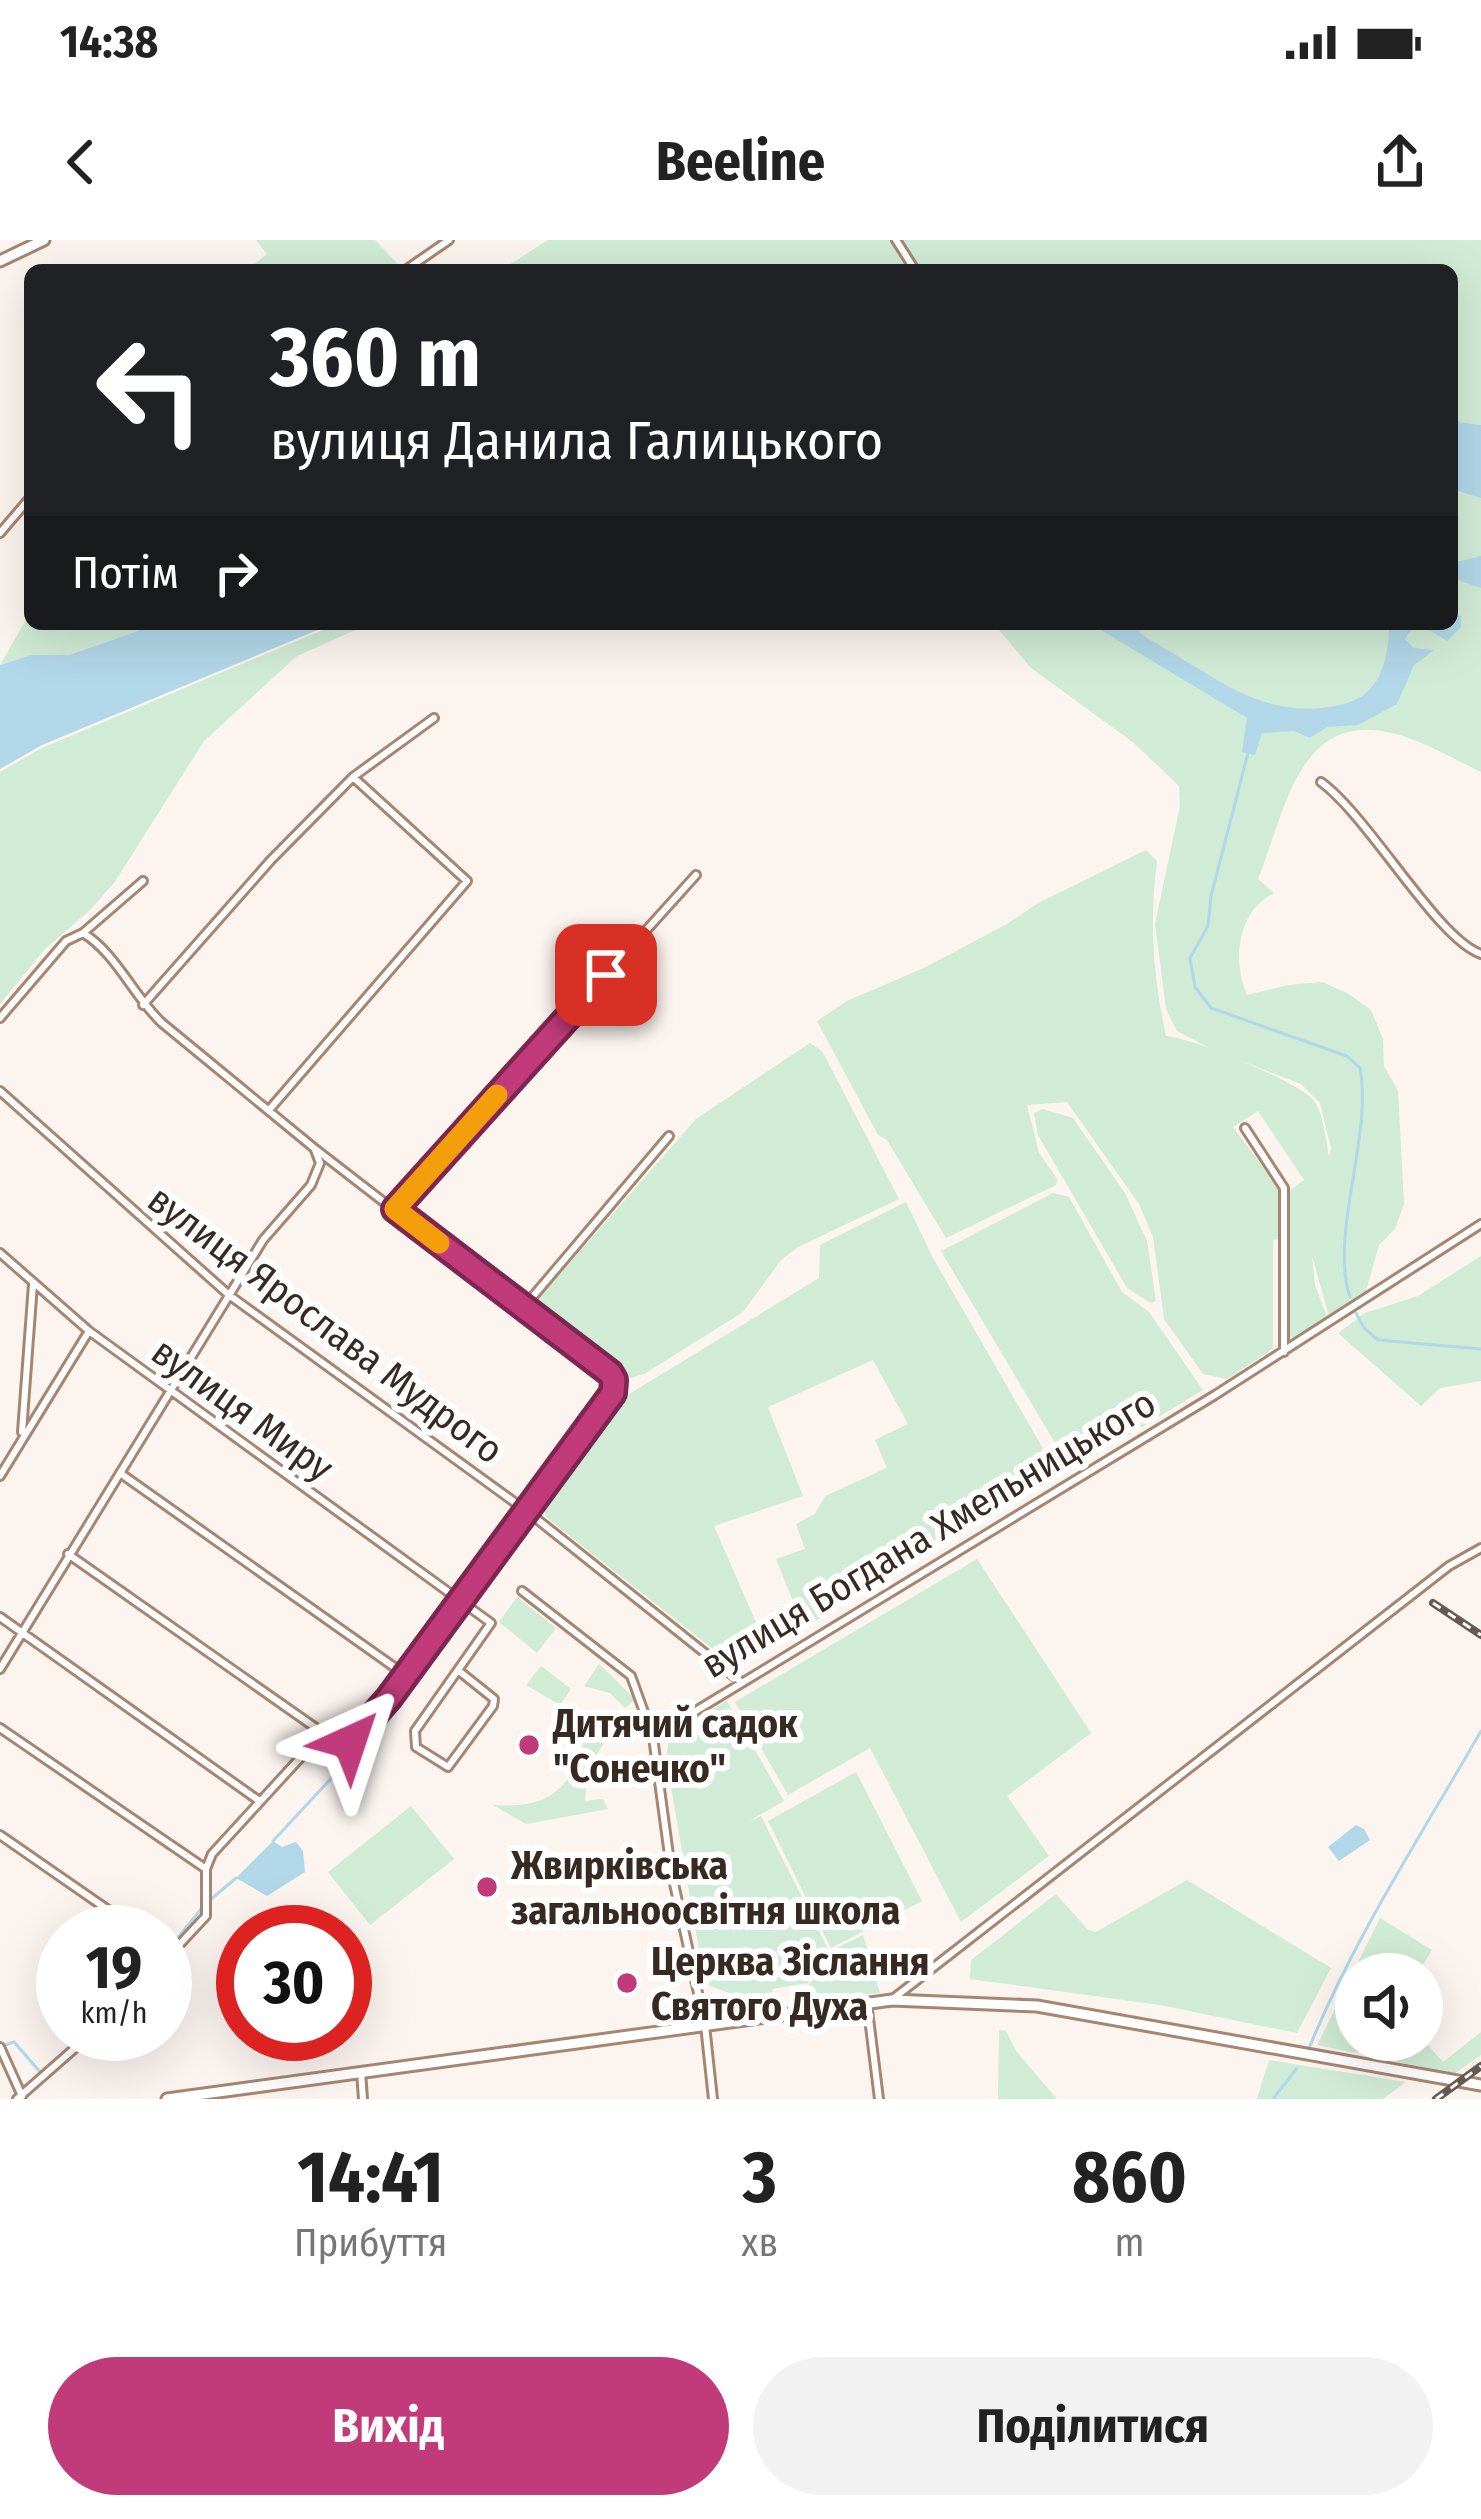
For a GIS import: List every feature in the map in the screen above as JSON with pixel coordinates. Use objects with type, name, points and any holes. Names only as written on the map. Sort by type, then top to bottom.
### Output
[{"type":"street","points":[[0,262],[44,240]]},
{"type":"street","points":[[414,264],[449,240]]},
{"type":"street","points":[[0,532],[24,505]]},
{"type":"street","points":[[142,1005],[271,860],[353,777],[434,718]]},
{"type":"street","points":[[269,1110],[467,881],[353,777]]},
{"type":"street","points":[[1321,782],[1361,819],[1445,924],[1481,954]]},
{"type":"street","points":[[395,1209],[696,875]]},
{"type":"street","points":[[0,1018],[66,941],[83,933],[142,881]]},
{"type":"street","points":[[68,1554],[323,1733],[350,1742],[528,1512],[614,1386],[610,1373],[314,1148],[142,1005],[99,944],[83,933]]},
{"type":"street","name":"вулиця Ярослава Мудрого","points":[[0,1091],[230,1295],[528,1512],[740,1681]]},
{"type":"street","points":[[1245,1128],[1284,1188],[1284,1352]]},
{"type":"street","points":[[524,1306],[669,1136]]},
{"type":"street","points":[[0,1669],[263,1240],[311,1186],[320,1162],[314,1148]]},
{"type":"street","name":"вулиця Богдана Хмельницького","points":[[653,1737],[1284,1352],[1481,1224]]},
{"type":"street","name":"вулиця Миру","points":[[0,1253],[89,1331],[462,1598]]},
{"type":"street","points":[[22,1435],[32,1284]]},
{"type":"street","points":[[0,1476],[89,1331]]},
{"type":"street","points":[[120,1473],[404,1674]]},
{"type":"street","points":[[892,2000],[1449,1566],[1481,1548]]},
{"type":"street","points":[[522,1591],[631,1676],[653,1737],[671,1870],[705,2025],[713,2099]]},
{"type":"street","points":[[459,1671],[494,1699],[494,1706],[448,1767],[416,1747],[414,1739],[416,1731],[491,1623],[462,1598]]},
{"type":"street","points":[[0,1617],[258,1800]]},
{"type":"street","points":[[0,1728],[206,1868]]},
{"type":"street","points":[[192,1930],[206,1916],[206,1868],[212,1854],[323,1733]]},
{"type":"street","points":[[0,1834],[101,1905]]},
{"type":"street","points":[[167,2099],[892,2000],[1037,2006],[1481,2085]]},
{"type":"street","points":[[867,2002],[879,2099]]},
{"type":"street","points":[[0,2047],[21,2098],[61,2061]]},
{"type":"street","points":[[361,2072],[363,2099]]},
{"type":"green space","points":[[256,240],[375,240],[398,264],[254,264],[267,254]]},
{"type":"green space","points":[[548,240],[1481,240],[1481,425],[1458,422],[1458,264],[510,264]]},
{"type":"green space","points":[[1458,476],[1481,486],[1481,772],[1403,736],[1368,730],[1341,734],[1320,747],[1289,793],[1258,879],[1274,893],[1252,912],[1241,938],[1240,967],[1247,995],[1322,982],[1371,1010],[1383,1039],[1384,1066],[1398,1091],[1404,1204],[1395,1229],[1379,1245],[1366,1291],[1329,1316],[1312,1256],[1315,1285],[1327,1317],[1293,1339],[1286,1333],[1287,1193],[1304,1180],[1258,1111],[1233,1127],[1279,1189],[1279,1239],[1273,1240],[1273,1349],[1227,1379],[1203,1374],[1164,1319],[1153,1237],[1139,1204],[1067,1102],[1027,1105],[1039,1153],[1058,1180],[1056,1185],[946,1238],[887,1140],[878,1135],[817,1021],[847,1001],[924,968],[1038,903],[1146,850],[1157,861],[1153,906],[1158,992],[1166,1036],[1210,1049],[1177,1031],[1166,1009],[1155,924],[1180,806],[1179,786],[1134,743],[1031,668],[999,630],[1458,630]],"holes":[[[1236,1059],[1301,1084],[1320,1103],[1329,1157],[1315,1102],[1290,1084]]]},
{"type":"green space","points":[[24,623],[24,630],[141,630],[69,655],[31,655],[0,665]]},
{"type":"green space","points":[[323,630],[356,630],[297,656],[204,741],[114,883],[44,950],[0,1004],[0,772],[42,748]]},
{"type":"green space","points":[[810,1043],[822,1051],[899,1199],[798,1247],[781,1260],[743,1312],[646,1373],[631,1378],[616,1373],[539,1311],[538,1299],[696,1119]]},
{"type":"green space","points":[[1043,1109],[1073,1118],[1125,1193],[1147,1241],[1156,1301],[1151,1303],[1127,1288],[1038,1135],[1034,1113]]},
{"type":"green space","points":[[1053,1193],[1069,1197],[1122,1292],[1149,1312],[1203,1390],[1071,1470],[941,1251]]},
{"type":"green space","points":[[906,1202],[933,1258],[1056,1471],[804,1628],[776,1559],[805,1549],[796,1524],[815,1514],[825,1496],[887,1468],[875,1440],[908,1424],[873,1360],[768,1407],[803,1496],[714,1526],[767,1648],[737,1668],[546,1517],[542,1506],[608,1407],[819,1278],[820,1245]]},
{"type":"green space","points":[[1481,1256],[1481,1381],[1440,1388],[1421,1406],[1338,1333],[1365,1313],[1418,1296]]},
{"type":"green space","points":[[977,1559],[1091,1733],[1007,1796],[1049,1856],[961,1922],[870,1748],[788,1795],[735,1702]]},
{"type":"green space","points":[[517,1597],[556,1628],[537,1653],[499,1622]]},
{"type":"green space","points":[[599,1664],[636,1700],[625,1708],[610,1693],[584,1686]]},
{"type":"green space","points":[[541,1666],[571,1689],[560,1705],[526,1685]]},
{"type":"green space","points":[[727,1701],[784,1801],[749,1821],[761,1816],[829,1951],[808,1983],[772,1989],[773,2004],[709,2017],[712,2001],[732,1994],[705,1984],[666,1758],[670,1733]]},
{"type":"green space","points":[[602,1728],[605,1741],[587,1772],[585,1801],[603,1799],[608,1809],[526,1824],[493,1805],[531,1803],[557,1791],[574,1767],[586,1731]]},
{"type":"green space","points":[[856,1772],[922,1901],[831,1948],[768,1821]]},
{"type":"green space","points":[[411,1806],[454,1859],[372,1923],[372,1905],[354,1905],[328,1872]]},
{"type":"green space","points":[[1187,1880],[1331,1968],[1297,2033],[1160,2005],[970,1979],[971,1960],[1056,1894],[1088,1930],[1096,1932]]},
{"type":"green space","points":[[1380,1918],[1432,1950],[1430,1953],[1363,1953]]},
{"type":"green space","points":[[863,1935],[880,1993],[822,1998],[809,1985],[832,1950]]},
{"type":"green space","points":[[1335,2009],[1335,2049],[1317,2045]]},
{"type":"green space","points":[[999,2030],[1006,2031],[1016,2051],[1057,2099],[998,2099]]},
{"type":"green space","points":[[1481,2032],[1481,2055],[1454,2074],[1393,2061],[1442,2061]]},
{"type":"green space","points":[[1269,2060],[1406,2082],[1383,2099],[1257,2099]]},
{"type":"water","points":[[1458,422],[1481,425],[1481,498],[1458,491]]},
{"type":"water","points":[[1481,556],[1481,588],[1458,580],[1458,562]]},
{"type":"water","points":[[141,630],[318,630],[42,745],[0,769],[0,665],[31,655],[69,655]]},
{"type":"water","points":[[1101,630],[1137,630],[1242,693],[1289,707],[1315,708],[1357,699],[1374,684],[1387,650],[1389,630],[1414,630],[1405,639],[1414,648],[1434,650],[1414,665],[1397,704],[1358,725],[1327,727],[1310,738],[1294,731],[1262,733],[1255,755],[1242,752],[1247,718]]},
{"type":"water","points":[[1429,630],[1458,630],[1447,641]]},
{"type":"water","points":[[1356,1825],[1370,1840],[1339,1861],[1328,1847]]},
{"type":"water","points":[[273,1841],[282,1847],[296,1842],[303,1851],[305,1872],[267,1896],[236,1878]]},
{"type":"waterway","points":[[1248,753],[1211,896],[1208,926],[1190,958],[1195,987],[1211,1008],[1347,1056],[1360,1068],[1361,1123],[1345,1245],[1350,1297]]},
{"type":"waterway","points":[[1356,1313],[1378,1340],[1481,1349]]},
{"type":"waterway","points":[[273,1841],[339,1770],[360,1759],[463,1618]]},
{"type":"waterway","points":[[1310,2046],[1368,1925],[1481,1731]]},
{"type":"waterway","points":[[210,1900],[236,1878]]},
{"type":"waterway","points":[[192,1920],[201,1909]]},
{"type":"waterway","points":[[5,2045],[14,2042],[41,2073]]},
{"type":"waterway","points":[[1273,2099],[1297,2068]]},
{"type":"railway","points":[[1433,1603],[1481,1635]]},
{"type":"railway","points":[[1436,2099],[1481,2066]]},
{"type":"slow traffic","points":[[439,1243],[395,1209],[497,1095]]},
{"type":"place","name":"Дитячий садок \"Сонечко\"","points":[[529,1745]]},
{"type":"place","name":"Жвирківська загальноосвітня школа","points":[[487,1887]]},
{"type":"place","name":"Церква Зіслання Святого Духа","points":[[627,1983]]},
{"type":"route","points":[[350,1742],[389,1698],[613,1393],[610,1373],[395,1209],[606,975]]}]
